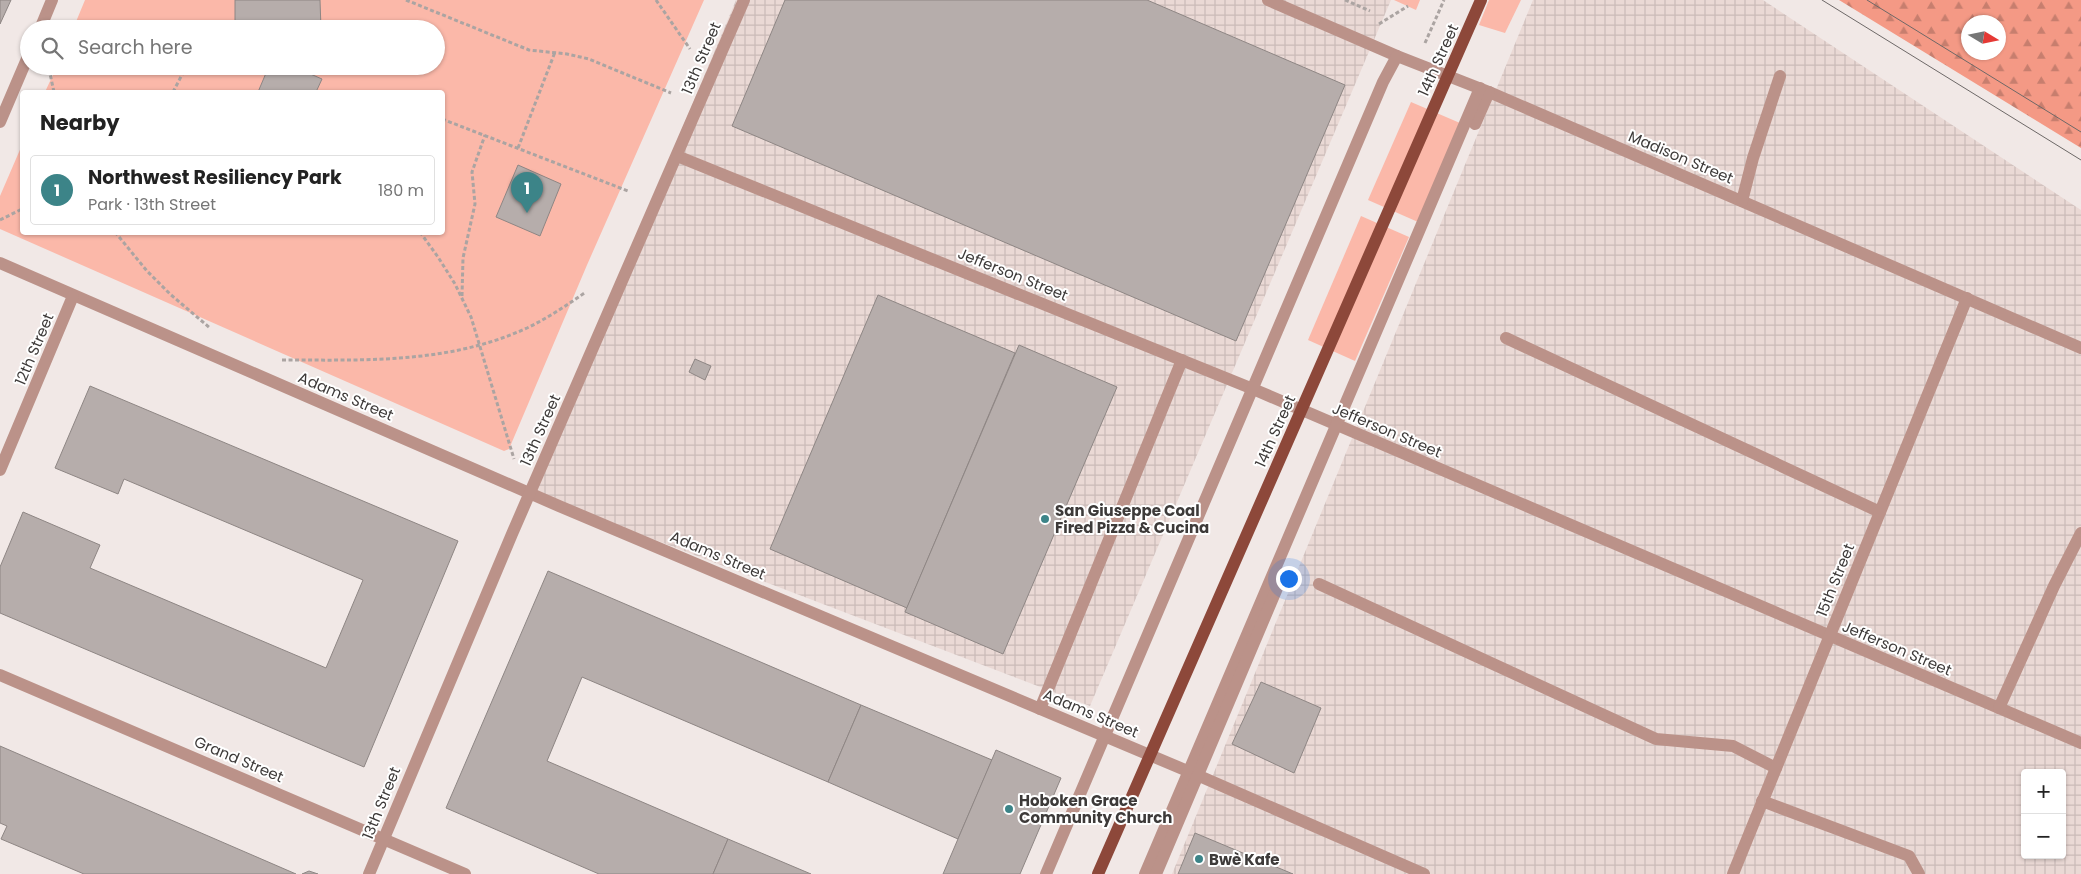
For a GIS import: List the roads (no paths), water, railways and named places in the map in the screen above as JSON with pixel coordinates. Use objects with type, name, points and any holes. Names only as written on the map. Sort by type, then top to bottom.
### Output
[{"type":"main road","name":"14th Street","points":[[1098,874],[1481,0]]},
{"type":"street","points":[[44,20],[52,0]]},
{"type":"street","name":"13th Street","points":[[369,874],[530,492],[744,0]]},
{"type":"street","name":"Madison Street","points":[[1268,0],[1397,56],[1484,90],[2081,348]]},
{"type":"street","points":[[1046,874],[1383,82],[1397,56]]},
{"type":"street","points":[[0,122],[20,75]]},
{"type":"street","points":[[1742,201],[1753,158],[1780,76]]},
{"type":"street","points":[[1145,874],[1192,773],[1484,90]]},
{"type":"street","name":"Jefferson Street","points":[[677,156],[1253,389],[1829,637],[2081,743]]},
{"type":"street","name":"Adams Street","points":[[0,263],[1424,874]]},
{"type":"street","name":"12th Street","points":[[0,470],[74,296]]},
{"type":"street","name":"15th Street","points":[[1733,874],[1966,298]]},
{"type":"street","points":[[1506,338],[1880,512]]},
{"type":"street","points":[[1040,709],[1182,360]]},
{"type":"street","points":[[1999,708],[2054,586],[2081,533]]},
{"type":"street","points":[[1319,584],[1656,739],[1733,746],[1776,768]]},
{"type":"street","name":"Grand Street","points":[[0,675],[465,874]]},
{"type":"street","points":[[1156,874],[1192,773]]},
{"type":"street","points":[[1762,801],[1909,856],[1919,874]]},
{"type":"tram line","points":[[1822,0],[2081,160]]},
{"type":"tram line","points":[[1867,0],[2081,132]]},
{"type":"place","name":"Northwest Resiliency Park","points":[[527,213]]},
{"type":"place","name":"San Giuseppe Coal Fired Pizza & Cucina","points":[[1045,519]]},
{"type":"place","name":"Hoboken Grace Community Church","points":[[1009,809]]},
{"type":"place","name":"Bwè Kafe","points":[[1199,859]]}]
